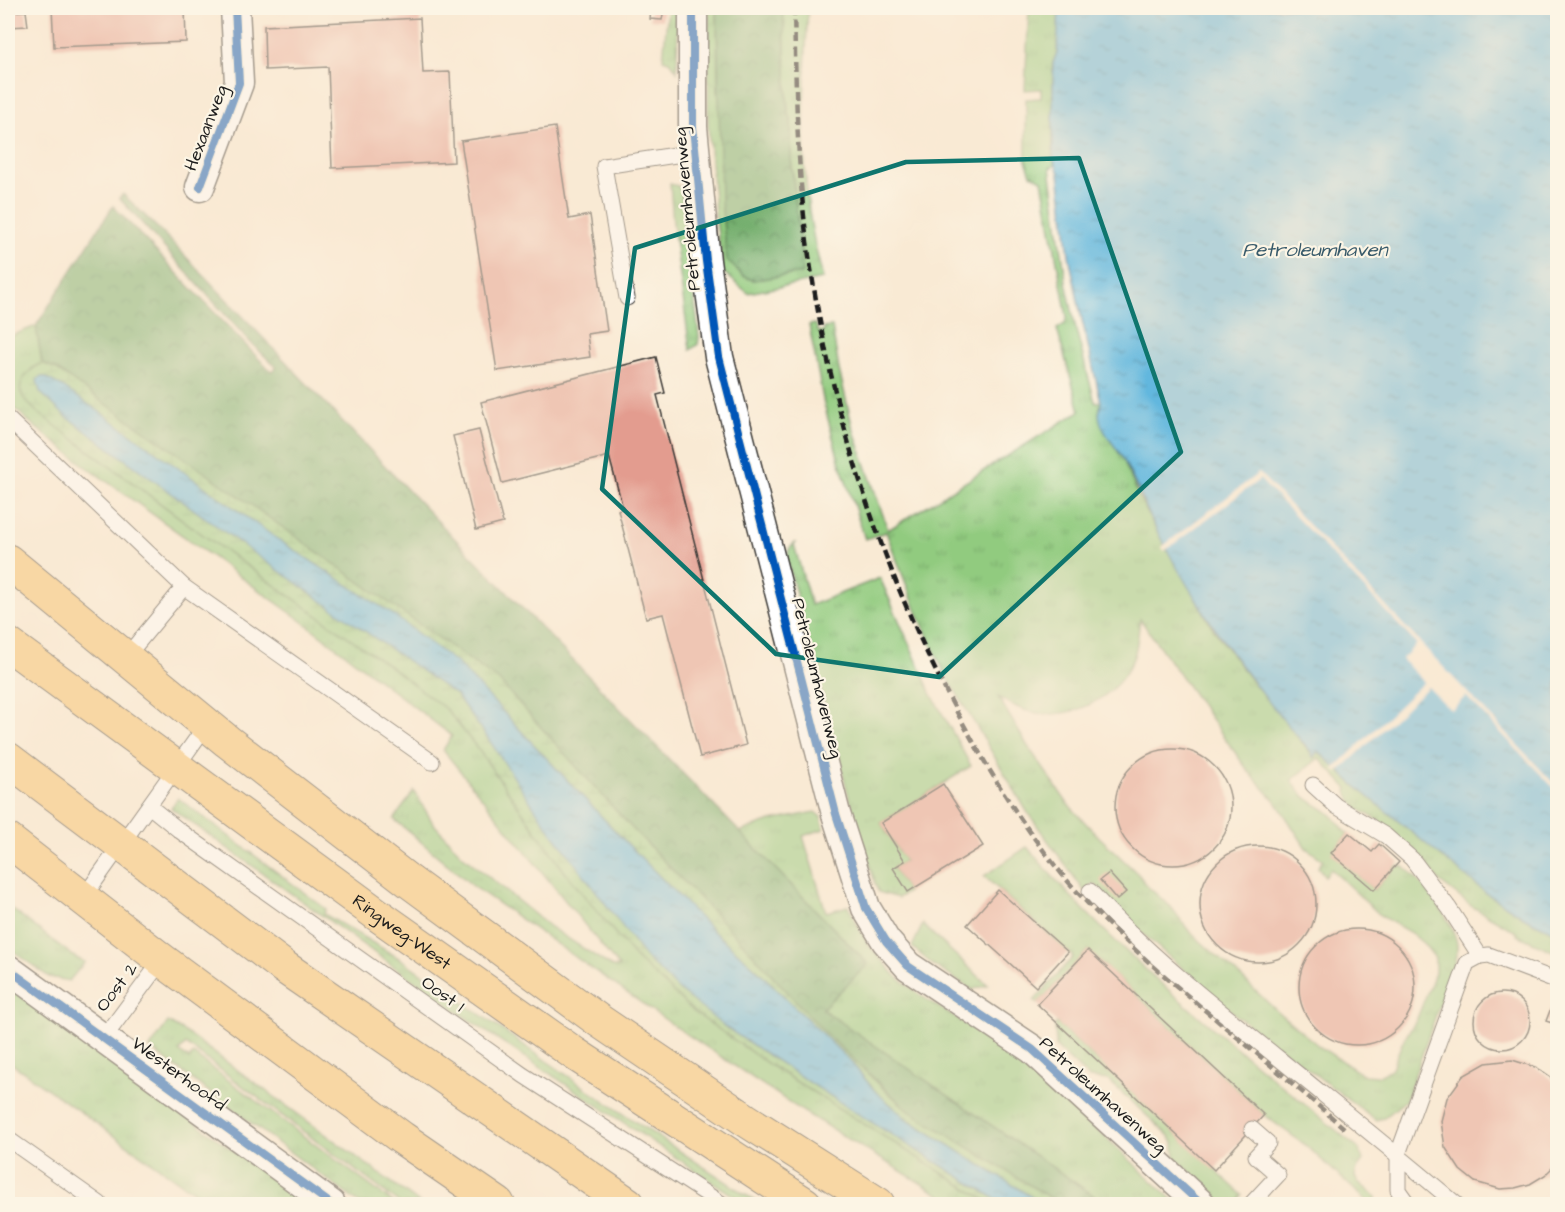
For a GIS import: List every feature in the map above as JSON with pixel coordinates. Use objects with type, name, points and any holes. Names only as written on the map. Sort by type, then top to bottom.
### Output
[{"type":"highway","points":[[8,561],[207,724],[410,882],[598,1020],[746,1120],[878,1204]]},
{"type":"highway","name":"Ringweg-West","points":[[8,644],[368,908],[574,1054],[806,1204]]},
{"type":"highway","points":[[8,759],[284,967],[628,1204]]},
{"type":"highway","points":[[8,840],[162,960],[402,1138],[498,1204]]},
{"type":"street","name":"Hexaanweg","points":[[200,187],[239,83],[235,8]]},
{"type":"street","name":"Petroleumhavenweg","points":[[693,8],[695,152],[719,357],[836,814],[860,891],[873,922],[908,966],[1032,1050],[1201,1204]]},
{"type":"street","name":"Westerhoofd","points":[[8,969],[331,1204]]},
{"type":"lane","points":[[627,298],[604,166],[695,152]]},
{"type":"lane","points":[[8,419],[184,587],[432,762]]},
{"type":"lane","points":[[126,657],[184,587]]},
{"type":"lane","points":[[83,898],[207,724]]},
{"type":"lane","points":[[1312,785],[1336,806],[1386,836],[1412,859],[1449,908],[1480,956]]},
{"type":"lane","name":"Oost 1","points":[[149,806],[180,831],[524,1075],[722,1204]]},
{"type":"lane","points":[[1090,891],[1122,926],[1212,1005],[1398,1154],[1456,1204]]},
{"type":"lane","points":[[1399,1201],[1398,1154],[1464,969],[1472,959],[1489,955],[1557,981]]},
{"type":"lane","name":"Oost 2","points":[[104,1038],[162,960]]},
{"type":"lane","points":[[1251,1204],[1278,1175],[1256,1156],[1268,1143],[1252,1129]]},
{"type":"lane","points":[[8,1139],[100,1204]]},
{"type":"highlighted area","points":[[1079,158],[1181,452],[939,677],[776,654],[602,489],[635,248],[906,162]]},
{"type":"green space","points":[[668,8],[678,8],[677,71],[671,62],[663,59]]},
{"type":"green space","points":[[709,8],[717,8],[718,92],[749,279],[753,280],[803,273],[791,158],[791,119],[788,114],[783,8],[808,8],[804,100],[805,170],[811,226],[823,279],[748,293],[723,272],[715,212],[708,123]]},
{"type":"green space","points":[[717,8],[783,8],[788,114],[791,118],[791,158],[803,273],[753,280],[743,276],[727,260],[721,201]]},
{"type":"green space","points":[[1029,8],[1059,8],[1057,53],[1053,63],[1053,158],[1055,165],[1050,168],[1066,282],[1076,330],[1095,402],[1101,402],[1099,413],[1107,435],[1123,459],[1139,497],[1160,537],[1214,630],[1247,675],[1314,757],[1318,751],[1353,784],[1486,893],[1525,918],[1557,933],[1557,953],[1517,935],[1518,933],[1471,906],[1439,881],[1423,859],[1376,819],[1355,807],[1347,792],[1348,789],[1319,758],[1292,780],[1304,796],[1331,814],[1348,834],[1332,853],[1374,890],[1396,866],[1403,866],[1436,902],[1455,936],[1457,947],[1454,964],[1406,1100],[1384,1118],[1376,1120],[1237,1016],[1135,927],[1094,883],[1085,892],[1028,813],[944,672],[917,612],[886,532],[865,539],[839,460],[824,404],[809,325],[816,324],[818,332],[832,327],[852,425],[888,530],[1080,411],[1057,329],[1065,324],[1067,316],[1042,180],[1031,174],[1026,160],[1026,99],[1041,98],[1041,89],[1025,90]],"holes":[[[1140,619],[1249,772],[1277,803],[1306,848],[1323,860],[1318,867],[1325,876],[1331,869],[1381,916],[1411,933],[1424,944],[1435,958],[1435,973],[1416,1021],[1403,1041],[1391,1070],[1379,1076],[1363,1075],[1320,1047],[1189,931],[1171,907],[1147,886],[1139,875],[1068,804],[1027,745],[998,697],[1023,710],[1043,714],[1076,710],[1091,704],[1105,695],[1127,671],[1134,656]]]},
{"type":"green space","points":[[670,184],[678,186],[682,193],[699,337],[698,344],[690,350],[673,223]]},
{"type":"green space","points":[[123,194],[868,964],[822,1009],[1106,1204],[1060,1204],[909,1111],[825,1033],[738,938],[628,824],[499,681],[237,495],[54,368],[42,363],[36,326],[113,206],[271,371],[276,367],[251,343],[119,198]]},
{"type":"green space","points":[[36,326],[42,363],[32,368],[78,443],[202,534],[391,667],[447,710],[587,899],[634,956],[694,1012],[773,1067],[992,1204],[955,1204],[804,1112],[673,1025],[473,886],[394,819],[414,791],[433,823],[462,855],[550,927],[612,967],[619,967],[443,750],[452,736],[302,621],[88,468],[35,427],[11,405],[8,398],[8,337]]},
{"type":"green space","points":[[42,363],[54,368],[237,495],[499,681],[628,824],[738,938],[825,1033],[885,1090],[909,1111],[1060,1204],[1043,1204],[907,1119],[876,1092],[849,1060],[752,965],[714,932],[615,831],[459,665],[390,613],[280,541],[103,414],[45,377],[64,415],[251,551],[456,695],[485,734],[725,1027],[855,1112],[1004,1204],[992,1204],[773,1067],[694,1012],[634,956],[587,899],[447,710],[391,667],[202,534],[37,412],[24,398],[20,388],[26,375]]},
{"type":"green space","points":[[796,542],[794,545],[811,605],[880,578],[931,693],[971,766],[881,823],[905,861],[893,868],[908,892],[898,898],[878,892],[853,813],[787,559],[789,549]]},
{"type":"green space","points":[[178,798],[326,909],[324,914],[402,960],[607,1103],[760,1204],[746,1204],[466,1018],[171,808]]},
{"type":"green space","points":[[815,812],[821,817],[824,829],[803,836],[826,912],[848,906],[867,943],[897,977],[1040,1076],[1177,1204],[1106,1204],[821,1009],[868,964],[739,832],[771,821]]},
{"type":"green space","points":[[1027,847],[1064,889],[1145,969],[1230,1043],[1360,1150],[1363,1161],[1356,1170],[1355,1177],[1376,1197],[1376,1204],[1363,1204],[1366,1200],[1305,1145],[1264,1115],[1088,950],[1037,1004],[1034,1001],[1073,957],[984,876]]},
{"type":"green space","points":[[8,906],[76,958],[85,962],[69,981],[49,977],[8,947]]},
{"type":"green space","points":[[923,924],[988,985],[972,990],[933,965],[912,947]]},
{"type":"green space","points":[[8,987],[305,1204],[211,1204],[8,1061]]},
{"type":"green space","points":[[168,1022],[188,1034],[421,1204],[401,1204],[186,1044],[179,1051],[189,1059],[193,1054],[395,1204],[360,1204],[150,1048]]},
{"type":"green space","points":[[1057,1023],[1242,1195],[1238,1201],[1221,1201],[1175,1158],[1174,1144],[1169,1136],[1108,1080],[1089,1078],[1056,1047],[1055,1024]]},
{"type":"water","name":"Petroleumhaven","points":[[1059,8],[1557,8],[1557,933],[1525,918],[1486,893],[1353,784],[1318,751],[1313,758],[1312,753],[1269,703],[1211,623],[1160,537],[1123,459],[1100,421],[1101,402],[1080,311],[1069,255],[1059,173],[1053,158],[1053,63],[1057,52]]},
{"type":"water","points":[[45,377],[61,386],[103,414],[280,541],[391,613],[459,665],[615,831],[714,932],[752,965],[849,1060],[876,1092],[907,1119],[1043,1204],[1004,1204],[855,1112],[725,1027],[680,991],[646,958],[542,819],[456,695],[251,551],[64,415],[40,392],[37,380]]},
{"type":"pier","points":[[1259,473],[1557,787],[1557,791],[1466,696],[1451,710],[1428,687],[1337,773],[1333,770],[1424,682],[1402,659],[1417,644],[1260,479],[1164,551],[1162,547]]},
{"type":"building","points":[[52,8],[185,8],[186,42],[54,47]]},
{"type":"building","points":[[651,8],[664,8],[662,20],[650,19]]},
{"type":"building","points":[[26,11],[28,26],[8,27],[8,12]]},
{"type":"building","points":[[420,18],[423,73],[450,72],[454,162],[332,168],[328,67],[265,70],[264,26]]},
{"type":"building","points":[[555,127],[569,219],[590,215],[607,331],[587,334],[590,357],[497,371],[461,141]]},
{"type":"building","points":[[656,357],[665,393],[657,395],[746,745],[700,757],[663,614],[646,618],[618,510],[623,508],[609,456],[502,483],[481,402]]},
{"type":"building","points":[[479,430],[503,523],[476,530],[453,436]]},
{"type":"building","points":[[1173,749],[1195,754],[1214,766],[1226,785],[1231,807],[1226,829],[1214,848],[1195,860],[1173,865],[1151,860],[1132,848],[1120,829],[1115,807],[1120,785],[1132,766],[1151,754]]},
{"type":"building","points":[[943,784],[983,846],[908,892],[893,868],[905,861],[881,823]]},
{"type":"building","points":[[1349,833],[1372,852],[1379,844],[1399,862],[1374,890],[1331,853]]},
{"type":"building","points":[[1258,846],[1280,850],[1299,863],[1312,882],[1316,904],[1312,926],[1299,945],[1280,958],[1258,962],[1236,958],[1217,945],[1204,926],[1200,904],[1204,882],[1217,863],[1236,850]]},
{"type":"building","points":[[1109,873],[1126,892],[1117,900],[1100,880]]},
{"type":"building","points":[[998,890],[1068,952],[1036,987],[967,925]]},
{"type":"building","points":[[1357,929],[1379,934],[1398,946],[1410,965],[1415,987],[1410,1009],[1398,1028],[1379,1040],[1357,1045],[1335,1040],[1316,1028],[1304,1009],[1299,987],[1304,965],[1316,946],[1335,934]]},
{"type":"building","points":[[1088,950],[1264,1115],[1214,1170],[1037,1004]]},
{"type":"building","points":[[1502,993],[1513,995],[1522,1001],[1528,1010],[1530,1021],[1528,1032],[1522,1041],[1513,1047],[1502,1049],[1491,1047],[1482,1041],[1476,1032],[1474,1021],[1476,1010],[1482,1001],[1491,995]]},
{"type":"building","points":[[1551,1008],[1558,1011],[1558,1025],[1546,1021]]},
{"type":"building","points":[[1512,1060],[1535,1067],[1551,1078],[1558,1087],[1558,1162],[1545,1175],[1530,1184],[1500,1189],[1475,1182],[1460,1170],[1445,1147],[1441,1121],[1447,1098],[1463,1076],[1486,1063]]},
{"type":"railway","points":[[794,8],[798,138],[806,236],[835,393],[871,514],[917,631],[944,688],[984,761],[1017,813],[1053,863],[1081,896],[1160,972],[1344,1128]]},
{"type":"cycle path","points":[[200,187],[239,83],[235,8]]},
{"type":"cycle path","points":[[693,8],[693,127],[706,261],[719,357],[836,814],[866,908],[886,941],[908,966],[1032,1049],[1201,1204]]},
{"type":"cycle path","points":[[8,969],[331,1204]]}]
